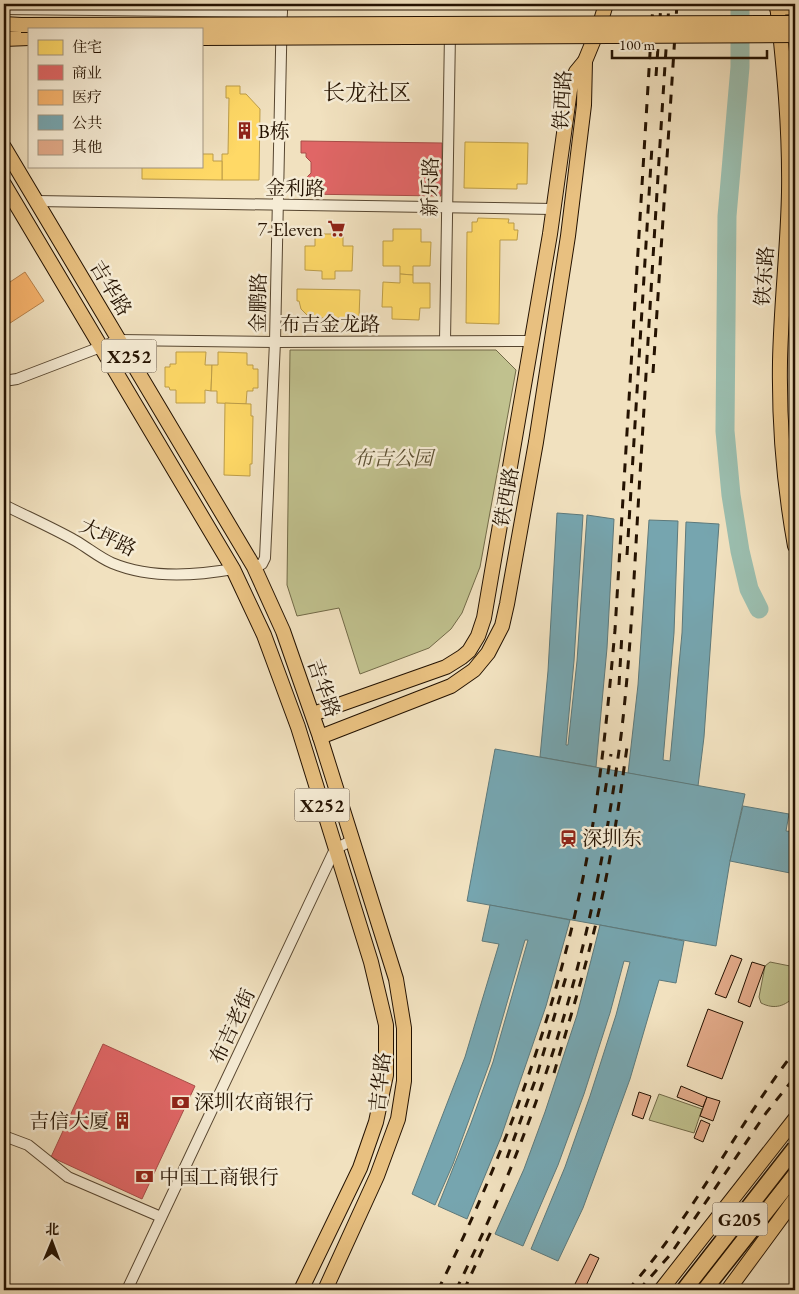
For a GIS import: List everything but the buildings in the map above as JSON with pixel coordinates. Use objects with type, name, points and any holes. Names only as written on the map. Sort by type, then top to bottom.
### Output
[{"type":"highway","name":"G205","points":[[685,1290],[795,1148]]},
{"type":"highway","name":"G205","points":[[704,1290],[795,1175]]},
{"type":"main road","points":[[584,61],[598,30],[606,4]]},
{"type":"main road","points":[[777,6],[795,7]]},
{"type":"main road","name":"铁东路","points":[[777,6],[789,58],[789,191],[781,328],[780,396],[784,464],[795,546]]},
{"type":"main road","points":[[202,31],[795,23]]},
{"type":"main road","points":[[4,24],[24,34]]},
{"type":"main road","points":[[4,39],[24,34]]},
{"type":"main road","points":[[202,38],[795,35]]},
{"type":"main road","name":"铁西路","points":[[312,714],[446,667],[462,657],[474,643],[482,627],[550,234],[570,90],[576,72],[584,61]]},
{"type":"main road","name":"铁西路","points":[[320,737],[451,686],[474,670],[494,644],[502,626],[536,442],[568,236],[584,105],[584,61]]},
{"type":"main road","name":"吉华路","points":[[4,147],[254,567],[283,631],[320,737],[396,979],[404,1028],[404,1081],[398,1119],[377,1176],[324,1290]]},
{"type":"main road","name":"吉华路","points":[[4,184],[233,569],[264,635],[298,727],[371,962],[386,1025],[386,1075],[376,1122],[360,1168],[301,1290]]},
{"type":"main road","points":[[550,234],[568,236]]},
{"type":"main road","points":[[661,1290],[795,1119]]},
{"type":"main road","points":[[728,1290],[795,1198]]},
{"type":"main road","points":[[673,1274],[685,1290]]},
{"type":"main road","points":[[673,1274],[698,1290]]},
{"type":"street","points":[[4,9],[282,8]]},
{"type":"street","name":"金鹏路","points":[[254,567],[262,564],[265,558],[275,342],[282,8]]},
{"type":"street","points":[[282,29],[598,30]]},
{"type":"street","points":[[282,29],[450,33],[598,30]]},
{"type":"street","name":"新乐路","points":[[445,341],[450,33]]},
{"type":"street","name":"金利路","points":[[36,201],[553,209]]},
{"type":"street","name":"布吉金龙路","points":[[4,381],[16,379],[119,340],[275,342],[531,341]]},
{"type":"street","name":"大坪路","points":[[4,505],[75,541],[112,563],[139,571],[182,575],[206,574],[233,569]]},
{"type":"street","points":[[335,849],[353,840]]},
{"type":"street","name":"布吉老街","points":[[127,1290],[335,849]]},
{"type":"street","points":[[4,1136],[28,1145],[68,1177],[162,1217]]},
{"type":"green space","name":"布吉公园","points":[[290,350],[496,350],[516,370],[480,567],[462,613],[451,629],[429,648],[360,674],[339,608],[297,616],[287,585]]},
{"type":"green space","points":[[770,962],[795,967],[795,996],[780,1006],[761,1003],[759,997],[765,966]]},
{"type":"green space","points":[[659,1094],[702,1109],[694,1133],[649,1120]]},
{"type":"waterway","points":[[740,4],[740,67],[727,216],[725,431],[731,495],[740,551],[749,589],[759,609]]},
{"type":"railway","points":[[438,1290],[483,1194],[521,1096],[554,995],[587,860],[597,795],[615,630],[653,4]]},
{"type":"railway","points":[[656,76],[661,4]]},
{"type":"railway","points":[[456,1290],[479,1242],[520,1145],[555,1045],[584,944],[610,814],[621,736],[631,632],[669,4]]},
{"type":"railway","points":[[653,373],[677,4]]},
{"type":"railway","points":[[627,555],[652,146]]},
{"type":"railway","points":[[619,685],[622,633]]},
{"type":"railway","points":[[554,1073],[586,964],[602,897],[613,841],[627,747]]},
{"type":"railway","points":[[605,792],[611,754]]},
{"type":"railway","points":[[507,1158],[536,1078],[566,977]]},
{"type":"railway","points":[[628,1290],[694,1203],[773,1080],[795,1051]]},
{"type":"railway","points":[[639,1290],[670,1255],[766,1113],[795,1077]]},
{"type":"railway","points":[[464,1290],[493,1227]]},
{"type":"place","name":"B栋","points":[[244,131]]},
{"type":"place","name":"7-Eleven","points":[[337,229]]},
{"type":"place","name":"深圳东","points":[[568,838]]},
{"type":"place","name":"深圳农商银行","points":[[180,1102]]},
{"type":"place","name":"吉信大厦","points":[[123,1121]]},
{"type":"place","name":"中国工商银行","points":[[145,1177]]},
{"type":"district","name":"长龙社区","points":[[367,92]]}]
